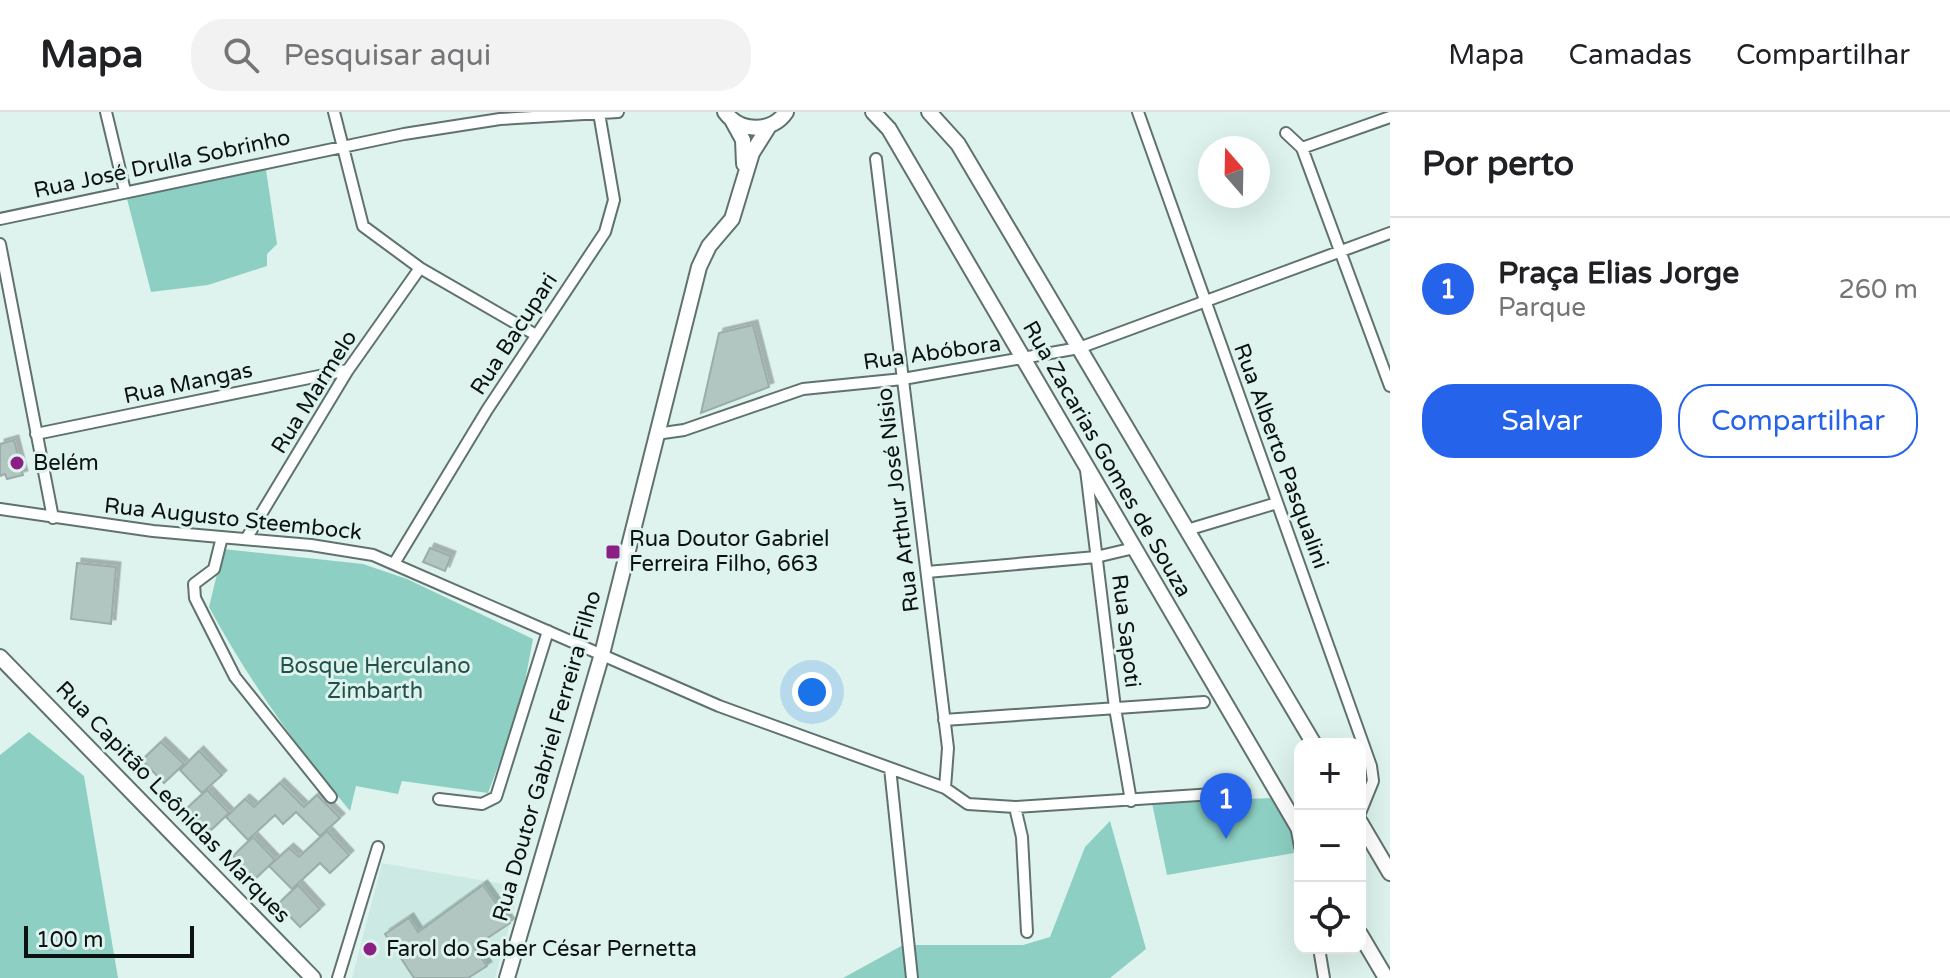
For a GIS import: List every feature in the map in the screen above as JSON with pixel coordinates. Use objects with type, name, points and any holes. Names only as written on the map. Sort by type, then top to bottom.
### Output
[{"type":"main road","points":[[726,115],[749,128],[769,126],[786,112]]},
{"type":"main road","name":"Rua Zacarias Gomes de Souza","points":[[873,112],[889,129],[1294,820]]},
{"type":"main road","name":"Rua Zacarias Gomes de Souza","points":[[929,112],[958,144],[1310,738]]},
{"type":"main road","name":"Rua Doutor Gabriel Ferreira Filho","points":[[726,115],[743,140],[745,183]]},
{"type":"main road","name":"Rua Doutor Gabriel Ferreira Filho","points":[[507,978],[602,654],[699,267],[709,246],[732,219],[752,153],[769,126]]},
{"type":"main road","name":"Rua Capitão Leônidas Marques","points":[[0,657],[313,978]]},
{"type":"main road","points":[[1366,832],[1390,873]]},
{"type":"main road","points":[[1366,944],[1386,978]]},
{"type":"street","points":[[106,112],[125,191]]},
{"type":"street","points":[[334,112],[358,217],[363,226],[420,268],[536,335]]},
{"type":"street","name":"Rua José Drulla Sobrinho","points":[[0,219],[125,191],[509,115],[618,112]]},
{"type":"street","name":"Rua Alberto Pasqualini","points":[[1138,112],[1371,766],[1373,781],[1361,810]]},
{"type":"street","name":"Rua Bacupari","points":[[395,562],[536,335],[605,232],[614,200],[599,113]]},
{"type":"street","points":[[1302,148],[1390,117]]},
{"type":"street","points":[[1286,133],[1302,148],[1389,379]]},
{"type":"street","name":"Rua Arthur José Nísio","points":[[876,159],[948,748],[945,788]]},
{"type":"street","name":"Rua Abóbora","points":[[656,434],[684,430],[803,389],[903,379],[1079,348],[1390,233]]},
{"type":"street","points":[[0,244],[53,518]]},
{"type":"street","name":"Rua Marmelo","points":[[246,539],[348,370],[420,268]]},
{"type":"street","name":"Rua Mangas","points":[[36,434],[348,370]]},
{"type":"street","name":"Rua Sapoti","points":[[1085,465],[1115,708],[1131,801]]},
{"type":"street","points":[[1187,530],[1277,503]]},
{"type":"street","name":"Rua Augusto Steembock","points":[[0,509],[53,518],[343,549],[395,562],[719,706],[945,788],[968,804],[1015,807],[1244,792]]},
{"type":"street","points":[[222,537],[214,569],[194,584],[195,598],[235,677],[331,797]]},
{"type":"street","points":[[927,572],[1096,557],[1134,548]]},
{"type":"street","points":[[439,799],[482,804],[496,797],[548,631]]},
{"type":"street","points":[[944,720],[1204,702]]},
{"type":"street","points":[[890,768],[912,978]]},
{"type":"street","points":[[1015,807],[1022,837],[1022,884],[1027,932]]},
{"type":"street","points":[[338,978],[378,847]]},
{"type":"street","points":[[1320,954],[1324,978]]},
{"type":"shaded area","points":[[382,863],[520,887],[495,978],[352,978]]},
{"type":"green space","points":[[265,163],[277,244],[267,254],[267,266],[208,285],[151,292],[125,191]]},
{"type":"green space","name":"Bosque Herculano Zimbarth","points":[[223,549],[363,564],[407,579],[533,639],[520,708],[488,793],[402,781],[398,794],[356,786],[350,811],[274,712],[209,607]]},
{"type":"green space","points":[[29,732],[84,776],[118,978],[0,978],[0,755]]},
{"type":"green space","points":[[1272,798],[1291,825],[1294,853],[1167,875],[1152,803]]},
{"type":"green space","points":[[1110,821],[1146,949],[1110,978],[843,978],[903,945],[1023,945],[1050,937],[1085,847]]},
{"type":"building","points":[[753,325],[769,387],[701,413],[719,333]]},
{"type":"building","points":[[14,440],[23,475],[7,479],[5,474],[0,476],[0,444]]},
{"type":"building","points":[[430,548],[451,556],[445,571],[423,562]]},
{"type":"building","points":[[77,563],[116,567],[111,624],[71,619]]},
{"type":"building","points":[[161,742],[184,764],[164,783],[142,760]]},
{"type":"building","points":[[199,751],[222,775],[202,793],[180,770]]},
{"type":"building","points":[[280,783],[304,807],[317,795],[340,818],[320,836],[296,812],[283,824],[275,815],[248,840],[226,817],[245,799],[254,807]]},
{"type":"building","points":[[207,790],[229,813],[209,832],[187,808]]},
{"type":"building","points":[[327,831],[349,855],[330,873],[320,863],[292,889],[269,866],[289,848],[299,857]]},
{"type":"building","points":[[253,837],[275,860],[255,879],[233,856]]},
{"type":"building","points":[[298,885],[320,909],[300,927],[278,904]]},
{"type":"building","points":[[483,885],[510,923],[474,947],[487,966],[468,978],[414,978],[385,934],[409,918],[418,932]]},
{"type":"place","name":"Belém","points":[[17,463]]},
{"type":"place","name":"Rua Doutor Gabriel Ferreira Filho, 663","points":[[613,552]]},
{"type":"place","name":"Praça Elias Jorge","points":[[1226,839]]},
{"type":"place","name":"Farol do Saber César Pernetta","points":[[370,949]]}]
